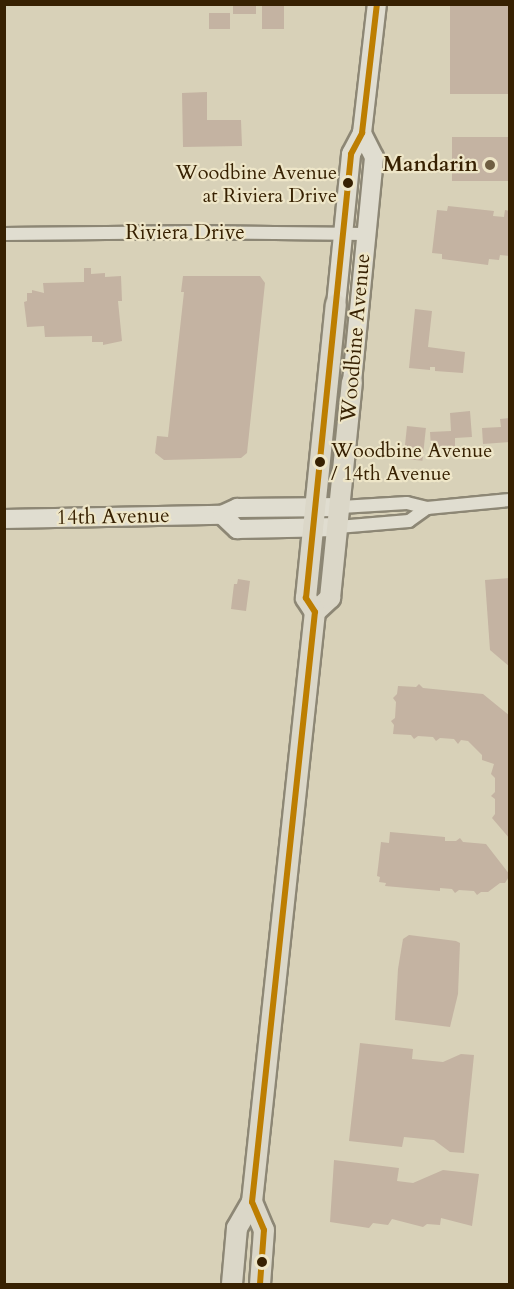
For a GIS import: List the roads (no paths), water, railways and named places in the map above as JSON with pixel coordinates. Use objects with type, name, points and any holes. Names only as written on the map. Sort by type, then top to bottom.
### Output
[{"type":"main road","name":"Woodbine Avenue","points":[[232,1284],[237,1228],[252,1202],[315,612],[306,598],[315,528],[342,233],[351,154],[362,133],[377,4]]},
{"type":"main road","name":"Woodbine Avenue","points":[[315,612],[330,598],[341,507],[374,157],[362,133]]},
{"type":"main road","points":[[325,426],[348,431]]},
{"type":"main road","name":"14th Avenue","points":[[4,519],[222,515],[237,508],[341,507]]},
{"type":"main road","name":"14th Avenue","points":[[222,515],[237,529],[338,527]]},
{"type":"main road","name":"Woodbine Avenue","points":[[252,1202],[264,1230],[260,1284]]},
{"type":"street","name":"Riviera Drive","points":[[4,234],[366,234]]},
{"type":"street","name":"14th Avenue","points":[[341,507],[407,503],[427,508],[510,500]]},
{"type":"street","name":"14th Avenue","points":[[338,527],[409,521],[427,508]]},
{"type":"place","name":"Mandarin","points":[[490,165]]},
{"type":"place","name":"Woodbine Avenue at Riviera Drive","points":[[348,183]]},
{"type":"place","name":"Woodbine Avenue / 14th Avenue","points":[[320,462]]}]
